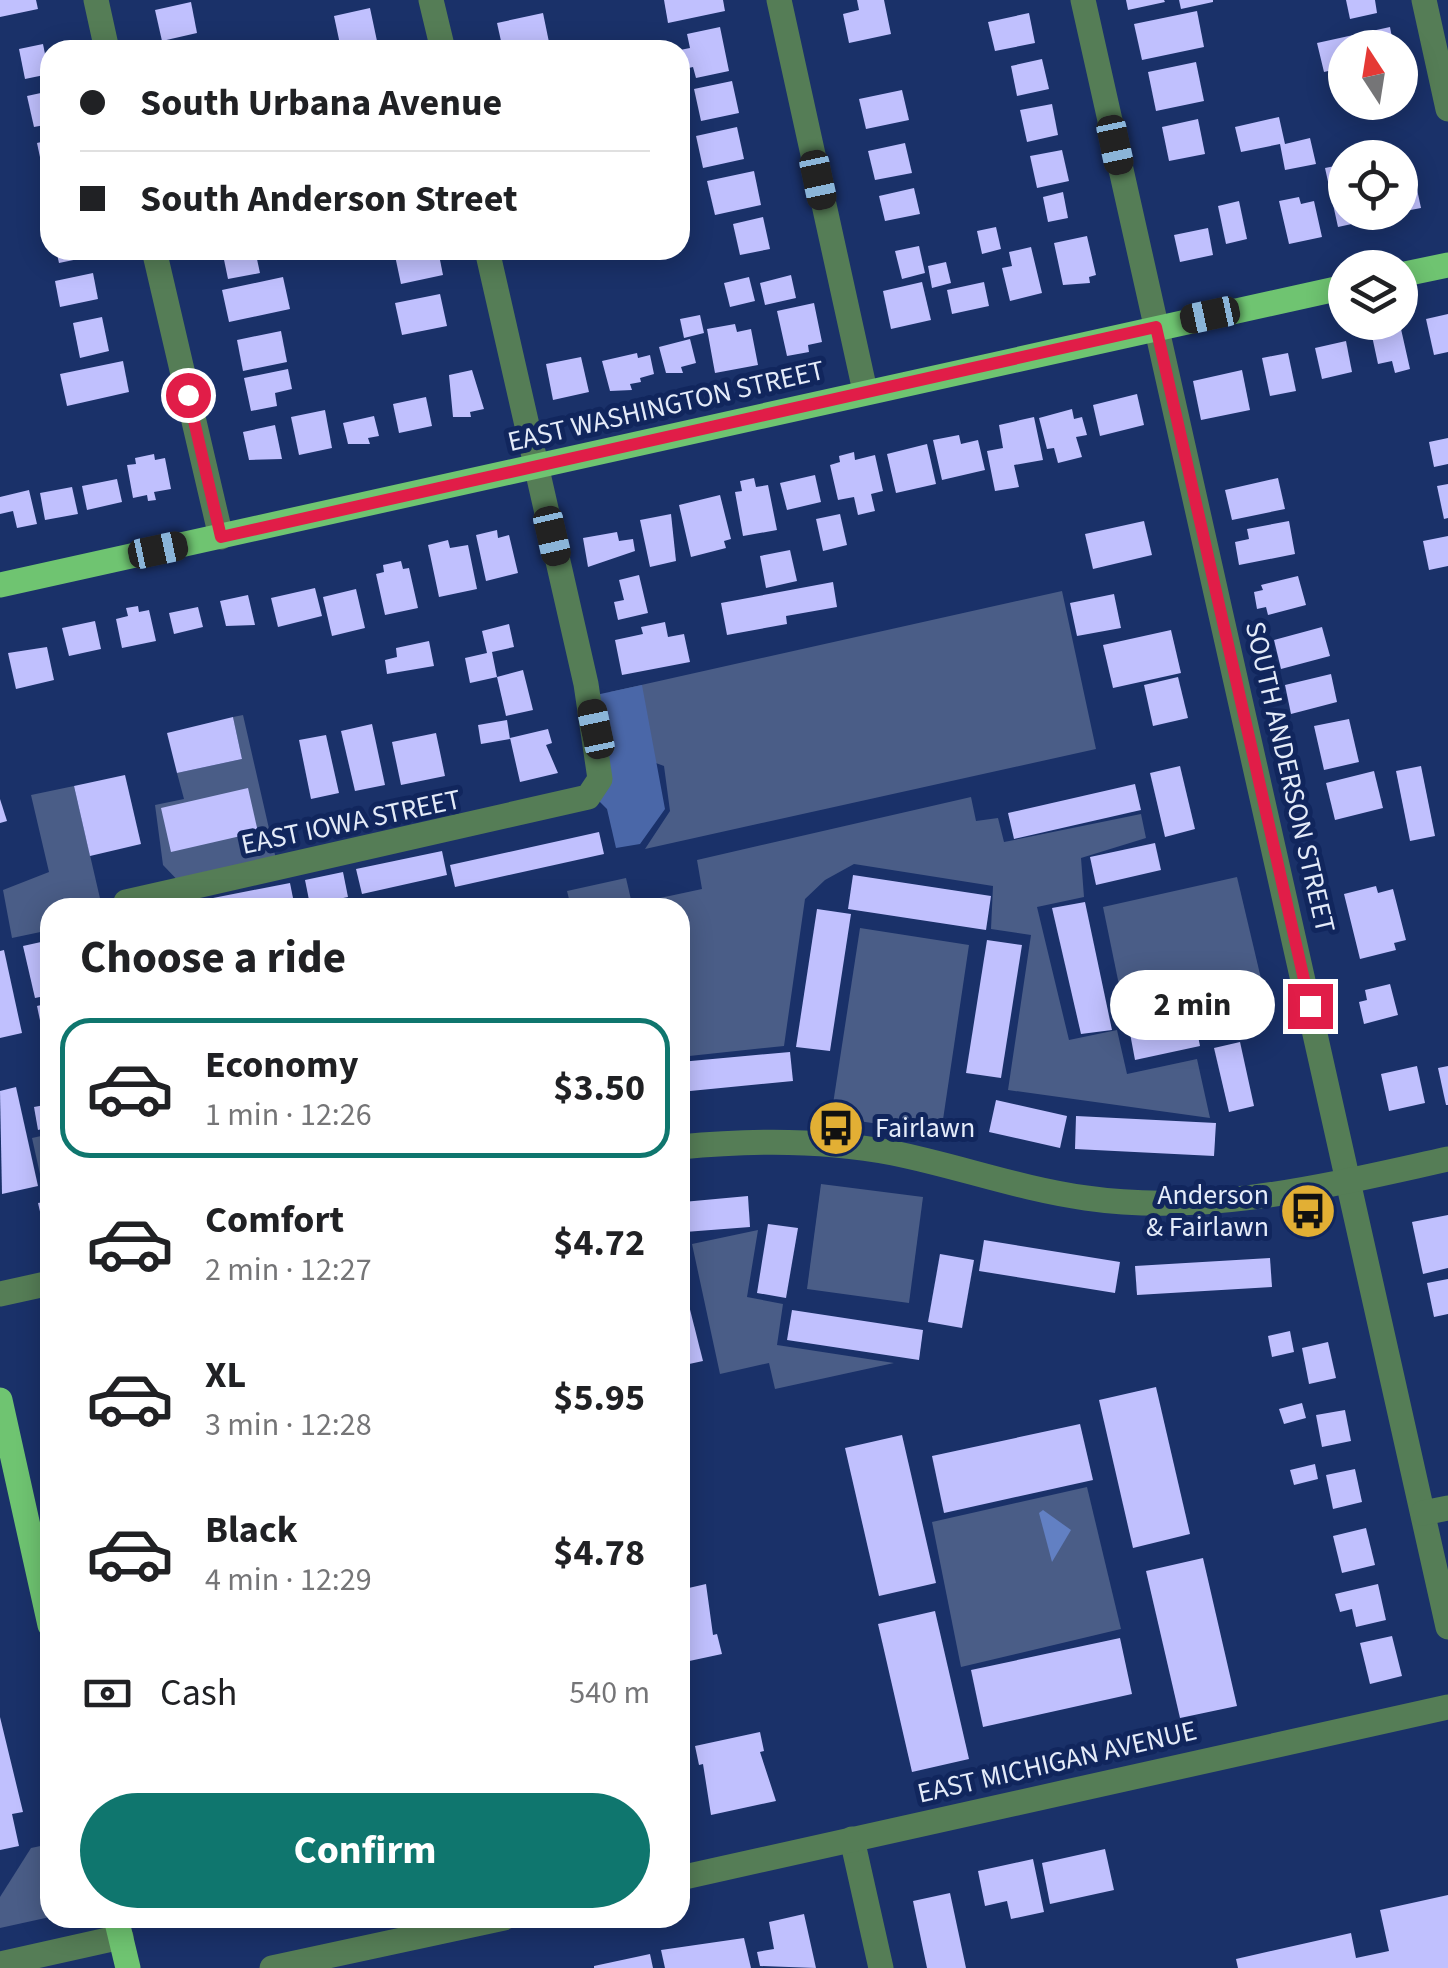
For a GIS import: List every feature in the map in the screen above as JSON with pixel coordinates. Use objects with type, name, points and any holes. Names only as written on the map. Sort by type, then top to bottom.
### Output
[{"type":"main road","points":[[1418,271],[1448,265]]},
{"type":"main road","name":"EAST WASHINGTON STREET","points":[[0,585],[1328,291]]},
{"type":"main road","points":[[0,1400],[40,1580]]},
{"type":"main road","points":[[118,1928],[128,1968]]},
{"type":"street","points":[[96,0],[105,40]]},
{"type":"street","points":[[432,0],[440,40]]},
{"type":"street","points":[[779,0],[866,391]]},
{"type":"street","name":"SOUTH ANDERSON STREET","points":[[1083,0],[1349,1180],[1436,1511],[1448,1627]]},
{"type":"street","points":[[1424,0],[1448,108]]},
{"type":"street","points":[[156,260],[221,537]]},
{"type":"street","points":[[489,260],[536,466]]},
{"type":"street","name":"EAST IOWA STREET","points":[[144,898],[588,798],[600,779],[596,729],[536,466]]},
{"type":"street","points":[[690,1146],[772,1141],[888,1152],[1024,1187],[1128,1202],[1262,1198],[1448,1159]]},
{"type":"street","points":[[0,1294],[40,1285]]},
{"type":"street","name":"EAST MICHIGAN AVENUE","points":[[690,1876],[1448,1707]]},
{"type":"street","points":[[852,1839],[881,1968]]},
{"type":"street","points":[[0,1964],[115,1928]]},
{"type":"street","points":[[272,1968],[458,1928]]},
{"type":"shaded area","points":[[1062,591],[1096,749],[645,849],[670,811],[664,766],[623,751],[610,692]]},
{"type":"shaded area","points":[[642,685],[665,809],[640,844],[616,848],[607,809],[594,796],[591,696]]},
{"type":"shaded area","points":[[243,715],[278,868],[186,889],[163,865],[155,805],[184,799],[177,773],[242,759],[233,717]]},
{"type":"shaded area","points":[[74,786],[100,898],[40,898],[40,932],[12,938],[3,890],[49,872],[31,795]]},
{"type":"shaded area","points":[[971,797],[976,821],[998,818],[1004,842],[1141,814],[1146,838],[1081,858],[1084,897],[1037,907],[1069,1040],[1117,1030],[1127,1074],[1197,1059],[1210,1118],[1008,1090],[1031,935],[991,929],[993,886],[854,864],[825,880],[805,899],[784,1046],[690,1056],[690,898],[660,898],[702,889],[697,860]]},
{"type":"shaded area","points":[[1237,877],[1263,987],[1125,1014],[1103,907]]},
{"type":"shaded area","points":[[626,878],[631,898],[569,898],[567,891]]},
{"type":"shaded area","points":[[860,928],[969,945],[941,1133],[831,1117]]},
{"type":"shaded area","points":[[40,1136],[40,1174],[32,1138]]},
{"type":"shaded area","points":[[821,1184],[923,1197],[909,1303],[807,1289]]},
{"type":"shaded area","points":[[758,1230],[747,1297],[783,1304],[777,1345],[894,1363],[775,1389],[769,1363],[720,1374],[692,1244]]},
{"type":"shaded area","points":[[1087,1487],[1121,1629],[961,1667],[932,1522]]},
{"type":"shaded area","points":[[1043,1510],[1071,1530],[1052,1562],[1039,1513]]},
{"type":"shaded area","points":[[40,1846],[40,1919],[0,1928],[0,1897],[31,1848]]},
{"type":"building","points":[[0,0],[36,0],[38,9],[0,17]]},
{"type":"building","points":[[664,0],[723,0],[725,11],[668,23]]},
{"type":"building","points":[[857,0],[884,0],[891,34],[849,43],[843,14],[859,10]]},
{"type":"building","points":[[1126,0],[1164,0],[1165,2],[1128,10]]},
{"type":"building","points":[[1179,0],[1213,0],[1213,2],[1181,9]]},
{"type":"building","points":[[1346,0],[1375,0],[1377,13],[1350,19]]},
{"type":"building","points":[[191,2],[197,33],[162,40],[155,10]]},
{"type":"building","points":[[370,8],[377,40],[339,40],[334,16]]},
{"type":"building","points":[[1197,11],[1204,47],[1142,60],[1134,24]]},
{"type":"building","points":[[543,13],[549,40],[501,40],[497,23]]},
{"type":"building","points":[[1029,13],[1035,43],[995,51],[988,22]]},
{"type":"building","points":[[720,27],[729,71],[696,78],[690,68],[687,34]]},
{"type":"building","points":[[1328,41],[1328,71],[1324,72],[1317,43]]},
{"type":"building","points":[[40,45],[40,76],[25,79],[19,49]]},
{"type":"building","points":[[1042,59],[1049,89],[1017,96],[1011,66]]},
{"type":"building","points":[[1196,62],[1204,101],[1156,111],[1148,72]]},
{"type":"building","points":[[732,81],[739,113],[701,121],[694,89]]},
{"type":"building","points":[[902,90],[909,120],[866,129],[859,99]]},
{"type":"building","points":[[40,93],[40,126],[34,127],[27,96]]},
{"type":"building","points":[[1052,104],[1058,135],[1027,142],[1020,110]]},
{"type":"building","points":[[1279,117],[1285,144],[1310,138],[1316,164],[1285,170],[1280,144],[1241,152],[1235,127]]},
{"type":"building","points":[[1198,119],[1205,154],[1169,161],[1162,127]]},
{"type":"building","points":[[737,127],[744,159],[703,168],[696,136]]},
{"type":"building","points":[[905,143],[912,173],[875,180],[868,151]]},
{"type":"building","points":[[1062,150],[1069,181],[1037,188],[1030,156]]},
{"type":"building","points":[[754,171],[761,205],[715,215],[707,181]]},
{"type":"building","points":[[914,188],[920,214],[885,221],[879,196]]},
{"type":"building","points":[[1063,192],[1068,218],[1048,222],[1043,197]]},
{"type":"building","points":[[1299,197],[1301,204],[1314,201],[1322,237],[1289,244],[1279,201]]},
{"type":"building","points":[[1239,201],[1247,239],[1226,244],[1218,206]]},
{"type":"building","points":[[763,217],[770,249],[740,255],[733,224]]},
{"type":"building","points":[[996,227],[1001,249],[982,254],[977,231]]},
{"type":"building","points":[[1208,228],[1213,255],[1180,262],[1174,235]]},
{"type":"building","points":[[1087,236],[1096,275],[1089,277],[1090,283],[1063,285],[1054,243]]},
{"type":"building","points":[[919,246],[925,273],[902,279],[895,251]]},
{"type":"building","points":[[1031,247],[1042,293],[1010,301],[1002,268],[1012,266],[1009,252]]},
{"type":"building","points":[[224,260],[257,260],[260,273],[228,279]]},
{"type":"building","points":[[396,260],[440,260],[443,275],[401,284]]},
{"type":"building","points":[[946,262],[951,283],[932,288],[928,266]]},
{"type":"building","points":[[93,273],[98,299],[60,307],[55,281]]},
{"type":"building","points":[[791,275],[796,298],[765,305],[760,283]]},
{"type":"building","points":[[283,277],[290,309],[229,322],[222,290]]},
{"type":"building","points":[[749,277],[755,301],[730,307],[724,283]]},
{"type":"building","points":[[922,282],[931,320],[891,329],[883,291]]},
{"type":"building","points":[[984,282],[989,306],[952,314],[947,290]]},
{"type":"building","points":[[440,294],[447,326],[402,335],[395,303]]},
{"type":"building","points":[[814,303],[822,342],[808,345],[809,352],[787,356],[777,311]]},
{"type":"building","points":[[1448,314],[1448,352],[1434,355],[1426,319]]},
{"type":"building","points":[[700,315],[704,333],[684,338],[680,319]]},
{"type":"building","points":[[102,317],[109,351],[80,358],[73,323]]},
{"type":"building","points":[[735,324],[737,332],[751,329],[758,365],[715,373],[707,329]]},
{"type":"building","points":[[281,331],[287,362],[243,371],[237,340]]},
{"type":"building","points":[[690,339],[696,363],[681,367],[683,373],[666,373],[659,347]]},
{"type":"building","points":[[1373,340],[1403,340],[1410,369],[1395,373],[1392,361],[1378,364]]},
{"type":"building","points":[[1346,341],[1352,372],[1322,379],[1315,348]]},
{"type":"building","points":[[637,353],[638,358],[650,355],[654,374],[630,384],[632,390],[610,391],[602,361]]},
{"type":"building","points":[[1288,353],[1296,391],[1270,396],[1262,358]]},
{"type":"building","points":[[581,357],[589,392],[553,400],[546,364]]},
{"type":"building","points":[[123,361],[129,392],[67,406],[60,374]]},
{"type":"building","points":[[288,369],[292,389],[275,393],[277,406],[251,411],[244,378]]},
{"type":"building","points":[[472,370],[484,409],[470,412],[471,417],[453,417],[449,375]]},
{"type":"building","points":[[1242,370],[1250,410],[1201,420],[1193,381]]},
{"type":"building","points":[[1137,394],[1144,425],[1100,436],[1093,405]]},
{"type":"building","points":[[426,397],[432,426],[399,433],[393,404]]},
{"type":"building","points":[[1072,409],[1074,419],[1082,417],[1087,435],[1076,437],[1082,457],[1058,463],[1054,448],[1047,449],[1039,418]]},
{"type":"building","points":[[325,410],[332,448],[299,455],[291,417]]},
{"type":"building","points":[[374,416],[379,436],[368,438],[370,444],[348,444],[343,423]]},
{"type":"building","points":[[1034,417],[1043,460],[1014,465],[1019,487],[995,491],[987,451],[1003,448],[999,425]]},
{"type":"building","points":[[275,425],[282,459],[249,460],[243,432]]},
{"type":"building","points":[[959,435],[961,444],[978,440],[985,470],[942,480],[933,440]]},
{"type":"building","points":[[1448,438],[1448,464],[1434,467],[1429,442]]},
{"type":"building","points":[[927,444],[936,484],[896,493],[887,454]]},
{"type":"building","points":[[854,452],[855,460],[875,455],[883,491],[871,494],[875,511],[858,515],[854,497],[838,500],[830,465],[840,462],[839,456]]},
{"type":"building","points":[[154,454],[155,460],[165,458],[171,489],[154,492],[156,500],[148,501],[147,495],[133,498],[127,465],[136,464],[135,458]]},
{"type":"building","points":[[815,475],[821,502],[787,510],[780,483]]},
{"type":"building","points":[[754,478],[756,487],[768,485],[777,530],[743,536],[735,492],[742,491],[740,481]]},
{"type":"building","points":[[1278,478],[1285,509],[1232,520],[1225,490]]},
{"type":"building","points":[[117,479],[122,502],[87,510],[82,486]]},
{"type":"building","points":[[1448,484],[1448,518],[1444,519],[1437,486]]},
{"type":"building","points":[[72,487],[78,514],[45,520],[40,493]]},
{"type":"building","points":[[29,490],[37,524],[17,528],[13,511],[0,514],[0,497]]},
{"type":"building","points":[[720,495],[731,539],[724,541],[726,548],[691,557],[679,505]]},
{"type":"building","points":[[671,514],[676,561],[650,567],[640,520]]},
{"type":"building","points":[[840,514],[847,545],[823,551],[816,519]]},
{"type":"building","points":[[1144,521],[1152,555],[1093,569],[1085,534]]},
{"type":"building","points":[[1289,521],[1295,554],[1239,565],[1235,542],[1249,539],[1247,529]]},
{"type":"building","points":[[497,530],[498,538],[509,535],[518,573],[486,581],[476,535]]},
{"type":"building","points":[[617,532],[619,541],[633,539],[635,551],[588,567],[583,538]]},
{"type":"building","points":[[1448,536],[1448,566],[1429,570],[1423,541]]},
{"type":"building","points":[[448,540],[450,548],[468,545],[477,589],[439,597],[428,545]]},
{"type":"building","points":[[790,550],[797,581],[766,588],[760,556]]},
{"type":"building","points":[[401,561],[403,569],[409,568],[418,608],[385,615],[376,574],[384,572],[383,565]]},
{"type":"building","points":[[639,575],[648,613],[618,620],[614,602],[624,600],[619,580]]},
{"type":"building","points":[[1298,576],[1306,605],[1268,615],[1266,607],[1257,609],[1254,592],[1263,590],[1261,585]]},
{"type":"building","points":[[833,582],[837,607],[786,616],[787,624],[727,635],[721,603]]},
{"type":"building","points":[[315,588],[322,616],[278,627],[271,598]]},
{"type":"building","points":[[356,589],[365,628],[332,636],[323,597]]},
{"type":"building","points":[[1114,594],[1121,628],[1077,636],[1070,603]]},
{"type":"building","points":[[248,595],[255,625],[226,626],[220,601]]},
{"type":"building","points":[[138,606],[139,612],[149,610],[156,641],[122,648],[116,619],[128,616],[126,608]]},
{"type":"building","points":[[198,607],[203,627],[174,634],[169,613]]},
{"type":"building","points":[[95,621],[101,649],[69,656],[62,628]]},
{"type":"building","points":[[665,622],[668,637],[684,634],[690,662],[622,675],[615,640],[643,634],[641,627]]},
{"type":"building","points":[[509,624],[514,647],[492,652],[497,677],[470,683],[465,658],[487,653],[482,631]]},
{"type":"building","points":[[1322,627],[1330,656],[1281,669],[1274,640]]},
{"type":"building","points":[[1171,630],[1181,673],[1113,688],[1103,645]]},
{"type":"building","points":[[429,641],[434,666],[387,674],[385,660],[397,657],[396,648]]},
{"type":"building","points":[[47,647],[54,680],[16,689],[8,653]]},
{"type":"building","points":[[523,670],[533,710],[506,716],[497,677]]},
{"type":"building","points":[[1331,674],[1337,702],[1291,714],[1285,685]]},
{"type":"building","points":[[1178,677],[1188,718],[1153,726],[1144,685]]},
{"type":"building","points":[[233,717],[242,759],[177,773],[167,733]]},
{"type":"building","points":[[1349,719],[1359,762],[1324,770],[1314,726]]},
{"type":"building","points":[[507,720],[510,739],[481,744],[478,725]]},
{"type":"building","points":[[372,724],[385,785],[355,791],[341,731]]},
{"type":"building","points":[[548,729],[552,743],[546,745],[558,773],[520,782],[510,738]]},
{"type":"building","points":[[436,733],[445,776],[401,785],[392,742]]},
{"type":"building","points":[[326,735],[339,793],[311,799],[299,740]]},
{"type":"building","points":[[1180,766],[1195,829],[1165,837],[1150,773]]},
{"type":"building","points":[[1421,766],[1435,836],[1410,841],[1396,771]]},
{"type":"building","points":[[1374,771],[1383,808],[1335,820],[1326,783]]},
{"type":"building","points":[[125,775],[141,844],[90,856],[74,786]]},
{"type":"building","points":[[1135,784],[1141,810],[1014,839],[1008,813]]},
{"type":"building","points":[[248,788],[258,832],[171,852],[161,808]]},
{"type":"building","points":[[0,799],[7,821],[0,823]]},
{"type":"building","points":[[599,832],[604,854],[455,887],[450,865]]},
{"type":"building","points":[[1155,843],[1161,870],[1096,885],[1090,857]]},
{"type":"building","points":[[442,851],[447,875],[362,894],[356,869]]},
{"type":"building","points":[[343,872],[348,897],[309,898],[305,880]]},
{"type":"building","points":[[853,875],[991,896],[986,930],[848,909]]},
{"type":"building","points":[[290,883],[293,898],[213,898]]},
{"type":"building","points":[[1376,886],[1378,893],[1393,889],[1406,940],[1394,943],[1396,950],[1360,959],[1344,894]]},
{"type":"building","points":[[1085,902],[1112,1030],[1081,1034],[1052,908]]},
{"type":"building","points":[[817,909],[851,914],[830,1051],[796,1047]]},
{"type":"building","points":[[987,940],[1022,945],[1001,1078],[966,1073]]},
{"type":"building","points":[[40,942],[40,997],[35,998],[23,946]]},
{"type":"building","points":[[4,950],[22,1033],[0,1038],[0,951]]},
{"type":"building","points":[[1390,984],[1398,1015],[1364,1024],[1359,1002],[1367,1000],[1365,990]]},
{"type":"building","points":[[1194,1015],[1200,1046],[1135,1060],[1129,1028]]},
{"type":"building","points":[[1240,1042],[1254,1106],[1229,1112],[1214,1048]]},
{"type":"building","points":[[790,1052],[793,1081],[690,1091],[690,1061]]},
{"type":"building","points":[[1417,1066],[1425,1103],[1389,1111],[1381,1074]]},
{"type":"building","points":[[1448,1066],[1448,1105],[1446,1105],[1438,1068]]},
{"type":"building","points":[[16,1087],[38,1186],[2,1194],[0,1091]]},
{"type":"building","points":[[996,1100],[1067,1116],[1060,1148],[989,1132]]},
{"type":"building","points":[[40,1106],[38,1130],[34,1107]]},
{"type":"building","points":[[1076,1116],[1216,1123],[1214,1156],[1075,1149]]},
{"type":"building","points":[[748,1196],[750,1227],[690,1232],[690,1201]]},
{"type":"building","points":[[1448,1215],[1448,1268],[1423,1274],[1412,1222]]},
{"type":"building","points":[[768,1224],[798,1228],[786,1298],[757,1293]]},
{"type":"building","points":[[984,1240],[1120,1262],[1115,1293],[979,1271]]},
{"type":"building","points":[[940,1254],[974,1260],[962,1328],[928,1322]]},
{"type":"building","points":[[1270,1258],[1272,1287],[1137,1295],[1135,1266]]},
{"type":"building","points":[[1448,1279],[1448,1314],[1434,1317],[1427,1283]]},
{"type":"building","points":[[690,1310],[703,1361],[690,1364]]},
{"type":"building","points":[[792,1310],[923,1330],[919,1360],[787,1340]]},
{"type":"building","points":[[1290,1331],[1294,1352],[1272,1357],[1268,1336]]},
{"type":"building","points":[[1328,1342],[1336,1378],[1309,1384],[1302,1348]]},
{"type":"building","points":[[1156,1387],[1190,1534],[1133,1548],[1099,1400]]},
{"type":"building","points":[[1302,1403],[1306,1418],[1284,1424],[1279,1409]]},
{"type":"building","points":[[1345,1410],[1351,1441],[1322,1447],[1316,1415]]},
{"type":"building","points":[[1080,1424],[1093,1480],[944,1513],[932,1456]]},
{"type":"building","points":[[902,1435],[936,1583],[879,1596],[845,1448]]},
{"type":"building","points":[[1315,1464],[1318,1479],[1294,1485],[1290,1470]]},
{"type":"building","points":[[1355,1469],[1362,1502],[1333,1509],[1326,1475]]},
{"type":"building","points":[[1366,1528],[1375,1565],[1342,1573],[1333,1536]]},
{"type":"building","points":[[1203,1558],[1237,1706],[1180,1718],[1146,1571]]},
{"type":"building","points":[[706,1584],[713,1635],[717,1634],[722,1654],[690,1661],[690,1588]]},
{"type":"building","points":[[1378,1584],[1386,1620],[1356,1627],[1352,1609],[1340,1612],[1335,1594]]},
{"type":"building","points":[[935,1611],[969,1759],[912,1772],[878,1624]]},
{"type":"building","points":[[1392,1636],[1402,1676],[1370,1684],[1360,1643]]},
{"type":"building","points":[[1120,1638],[1132,1694],[983,1727],[971,1670]]},
{"type":"building","points":[[0,1717],[23,1812],[12,1814],[19,1846],[0,1850]]},
{"type":"building","points":[[760,1732],[764,1751],[760,1752],[776,1801],[711,1815],[703,1764],[699,1765],[695,1746]]},
{"type":"building","points":[[1105,1849],[1114,1890],[1050,1904],[1042,1863]]},
{"type":"building","points":[[1033,1859],[1044,1912],[1011,1919],[1007,1901],[985,1906],[978,1871]]},
{"type":"building","points":[[950,1893],[966,1968],[927,1968],[913,1901]]},
{"type":"building","points":[[1448,1895],[1448,1968],[1238,1968],[1236,1959],[1351,1933],[1356,1958],[1389,1951],[1380,1910]]},
{"type":"building","points":[[804,1914],[816,1968],[760,1966],[757,1952],[774,1949],[769,1922]]},
{"type":"building","points":[[744,1938],[751,1968],[665,1968],[661,1950]]},
{"type":"building","points":[[650,1954],[653,1968],[594,1968],[594,1966]]},
{"type":"place","name":"Fairlawn","points":[[836,1128]]},
{"type":"place","name":"Anderson & Fairlawn","points":[[1308,1211]]},
{"type":"route","points":[[188,395],[221,537],[1156,327],[1310,1006]]}]
